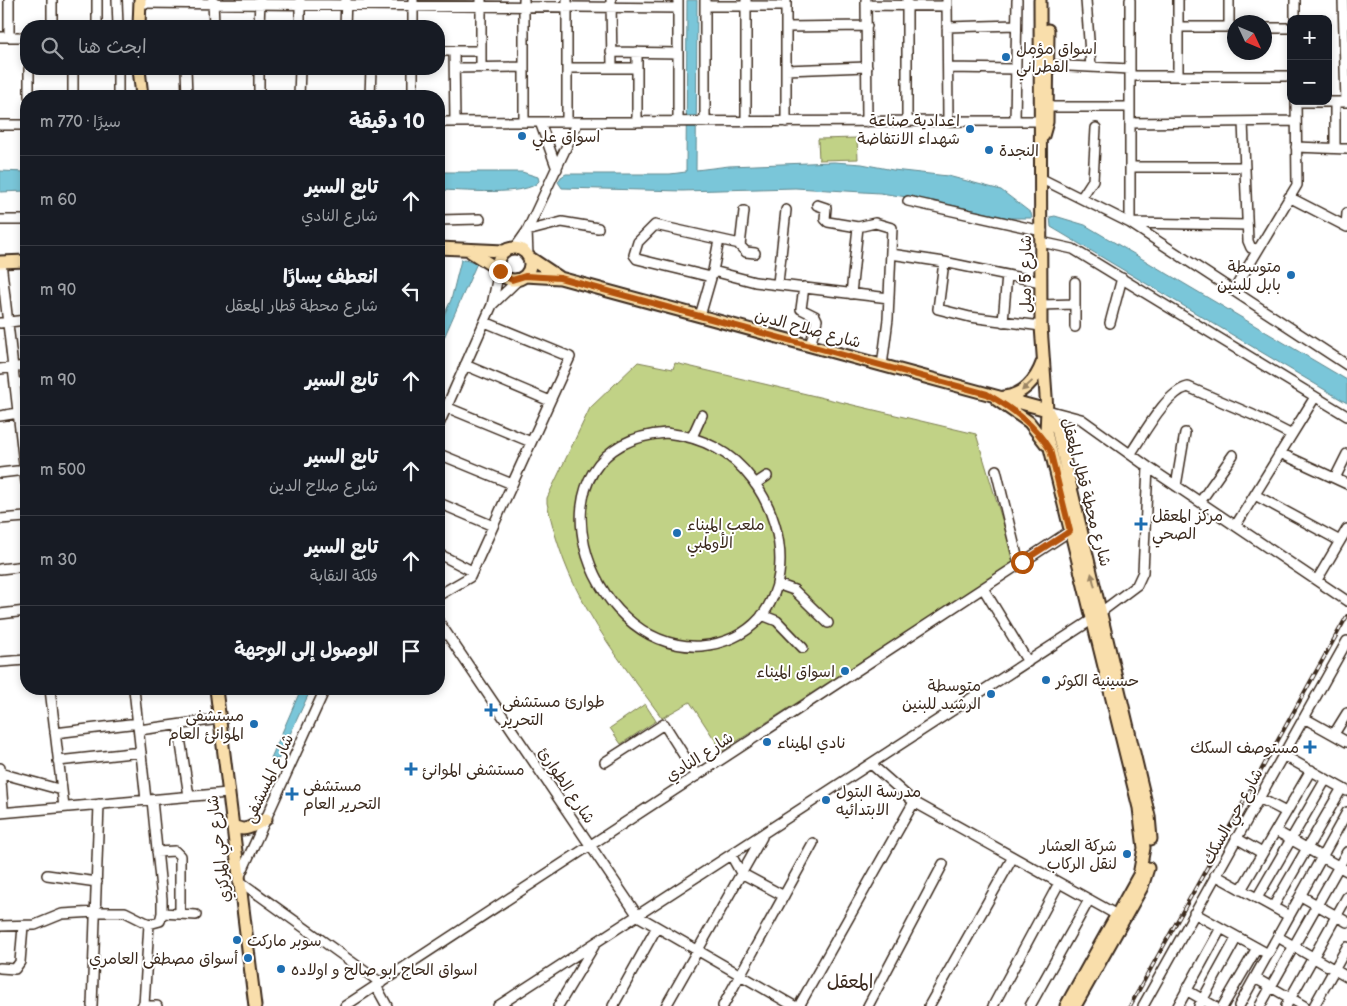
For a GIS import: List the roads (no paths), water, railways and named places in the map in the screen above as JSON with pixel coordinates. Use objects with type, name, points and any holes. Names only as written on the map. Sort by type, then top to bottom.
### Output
[{"type":"main road","name":"شارع 5 ميل","points":[[1040,0],[1043,121],[1041,305],[1047,410]]},
{"type":"main road","name":"شارع 5 ميل","points":[[1043,121],[1048,107],[1047,0]]},
{"type":"main road","points":[[139,20],[140,1]]},
{"type":"main road","points":[[139,75],[141,90]]},
{"type":"main road","points":[[137,90],[139,83]]},
{"type":"main road","points":[[445,248],[509,250],[528,256],[530,267],[522,278],[507,278],[476,254],[462,249]]},
{"type":"main road","points":[[499,270],[498,260],[509,250]]},
{"type":"main road","name":"شارع صلاح الدين","points":[[528,256],[560,278]]},
{"type":"main road","points":[[0,262],[20,261]]},
{"type":"main road","name":"شارع صلاح الدين","points":[[522,278],[560,278],[1047,410]]},
{"type":"main road","points":[[1001,398],[1015,395],[1027,387],[1040,370],[1043,362]]},
{"type":"main road","points":[[987,394],[1029,422],[1040,434],[1050,450]]},
{"type":"main road","name":"شارع محطة قطار المعقل","points":[[1047,410],[1046,432],[1050,450],[1070,531],[1097,616],[1149,816],[1151,840],[1150,863],[1142,887],[1075,1006]]},
{"type":"main road","name":"شارع محطة قطار المعقل","points":[[1047,410],[1057,429],[1143,831],[1143,862],[1117,916],[1066,1006]]},
{"type":"main road","name":"شارع حي المركزي","points":[[217,695],[231,824],[255,1006]]},
{"type":"main road","points":[[231,824],[237,828],[249,828],[266,819]]},
{"type":"street","points":[[9,0],[5,20],[5,37],[20,37]]},
{"type":"street","points":[[52,0],[52,20]]},
{"type":"street","points":[[97,0],[97,20]]},
{"type":"street","points":[[118,0],[118,20]]},
{"type":"street","points":[[1015,121],[1017,0]]},
{"type":"street","points":[[1086,0],[1091,67]]},
{"type":"street","points":[[1130,0],[1130,223]]},
{"type":"street","points":[[1178,0],[1178,76]]},
{"type":"street","points":[[1229,0],[1231,15]]},
{"type":"street","points":[[1295,0],[1295,15]]},
{"type":"street","points":[[1332,102],[1346,102],[1343,0]]},
{"type":"street","points":[[140,1],[678,4],[678,122]]},
{"type":"street","points":[[214,2],[214,20]]},
{"type":"street","points":[[259,20],[260,2]]},
{"type":"street","points":[[300,2],[300,20]]},
{"type":"street","points":[[345,20],[346,2]]},
{"type":"street","points":[[413,3],[413,20]]},
{"type":"street","points":[[481,3],[481,68]]},
{"type":"street","points":[[524,3],[524,122]]},
{"type":"street","points":[[567,3],[567,122]]},
{"type":"street","points":[[705,122],[705,3],[786,3],[786,122]]},
{"type":"street","points":[[746,3],[746,122]]},
{"type":"street","points":[[867,122],[866,3],[947,3],[948,121]]},
{"type":"street","points":[[907,3],[908,121]]},
{"type":"street","points":[[611,4],[612,67]]},
{"type":"street","points":[[947,26],[1016,25]]},
{"type":"street","points":[[786,27],[867,26]]},
{"type":"street","points":[[1178,27],[1227,27]]},
{"type":"street","points":[[1272,28],[1287,28]]},
{"type":"street","points":[[445,51],[481,51]]},
{"type":"street","points":[[454,51],[455,122]]},
{"type":"street","points":[[611,52],[678,54]]},
{"type":"street","points":[[637,52],[637,122]]},
{"type":"street","points":[[1048,65],[1091,67],[1178,76],[1287,76]]},
{"type":"street","points":[[454,68],[524,67]]},
{"type":"street","points":[[786,70],[867,67]]},
{"type":"street","points":[[567,68],[637,68]]},
{"type":"street","points":[[948,68],[1016,69]]},
{"type":"street","points":[[29,75],[30,90]]},
{"type":"street","points":[[73,75],[73,90]]},
{"type":"street","points":[[118,75],[118,90]]},
{"type":"street","points":[[186,75],[187,90]]},
{"type":"street","points":[[259,75],[259,90]]},
{"type":"street","points":[[299,90],[300,75]]},
{"type":"street","points":[[370,90],[371,75]]},
{"type":"street","points":[[413,75],[413,90]]},
{"type":"street","points":[[1335,148],[1336,102]]},
{"type":"street","points":[[1234,290],[1297,185],[1296,105]]},
{"type":"street","points":[[1048,107],[1130,107]]},
{"type":"street","points":[[445,122],[1043,121]]},
{"type":"street","points":[[1130,123],[1296,121]]},
{"type":"street","points":[[540,122],[557,169]]},
{"type":"street","points":[[509,250],[527,231],[578,122]]},
{"type":"street","points":[[1243,122],[1246,225],[1248,241],[1252,248],[1257,249]]},
{"type":"street","points":[[0,125],[20,125]]},
{"type":"street","points":[[1082,197],[1093,180],[1096,128]]},
{"type":"street","points":[[1296,147],[1347,149]]},
{"type":"street","points":[[1130,167],[1244,167]]},
{"type":"street","points":[[1042,179],[1082,197],[1130,223],[1347,366]]},
{"type":"street","points":[[1289,197],[1346,227],[1347,213]]},
{"type":"street","points":[[908,201],[1041,237],[1073,249],[1347,416]]},
{"type":"street","points":[[817,205],[826,208],[826,221],[858,227],[875,224],[892,228],[889,298],[882,366]]},
{"type":"street","points":[[778,283],[786,210]]},
{"type":"street","points":[[744,211],[740,244],[742,250],[755,253]]},
{"type":"street","points":[[445,220],[480,219]]},
{"type":"street","points":[[0,220],[20,220]]},
{"type":"street","points":[[527,231],[562,222],[598,228]]},
{"type":"street","points":[[1130,223],[1246,225]]},
{"type":"street","points":[[740,244],[655,225],[638,242],[634,255],[637,259],[737,279],[889,298]]},
{"type":"street","points":[[851,294],[858,227]]},
{"type":"street","points":[[527,231],[528,256]]},
{"type":"street","points":[[700,316],[719,240]]},
{"type":"street","points":[[891,254],[944,262],[1041,282]]},
{"type":"street","points":[[0,262],[4,322],[13,368],[20,422]]},
{"type":"street","points":[[944,262],[938,309],[1003,322],[1042,326]]},
{"type":"street","points":[[499,270],[492,305],[446,407],[531,442]]},
{"type":"street","points":[[1003,322],[1007,275]]},
{"type":"street","points":[[492,305],[522,278]]},
{"type":"street","points":[[1110,323],[1122,278]]},
{"type":"street","points":[[1075,282],[1075,327]]},
{"type":"street","points":[[804,287],[801,309],[815,316],[817,320],[810,346]]},
{"type":"street","points":[[1041,305],[1075,304]]},
{"type":"street","points":[[4,322],[20,321]]},
{"type":"street","points":[[445,592],[470,577],[570,357],[485,322]]},
{"type":"street","points":[[465,365],[550,401]]},
{"type":"street","points":[[0,369],[20,367]]},
{"type":"street","points":[[15,384],[20,383]]},
{"type":"street","points":[[1131,453],[1168,400],[1179,389],[1188,387],[1290,434]]},
{"type":"street","points":[[1236,525],[1290,434],[1315,397]]},
{"type":"street","points":[[1047,410],[1081,419],[1148,467],[1347,601]]},
{"type":"street","points":[[0,416],[18,414]]},
{"type":"street","points":[[692,437],[702,415]]},
{"type":"street","points":[[666,433],[692,437],[718,448],[729,456],[755,484],[770,511],[777,535],[779,562],[776,584],[762,615],[743,632],[719,644],[693,646],[667,641],[643,630],[616,607],[604,592],[587,557],[581,531],[581,504],[589,479],[601,462],[617,448],[639,438],[666,433]]},
{"type":"street","points":[[1176,486],[1185,433]]},
{"type":"street","points":[[1280,453],[1347,484]]},
{"type":"street","points":[[1335,478],[1347,454]]},
{"type":"street","points":[[1200,502],[1232,455]]},
{"type":"street","points":[[445,456],[512,484]]},
{"type":"street","points":[[498,1006],[1028,662],[1097,616],[1137,585],[1144,572],[1148,467]]},
{"type":"street","points":[[996,470],[1020,564]]},
{"type":"street","points":[[0,473],[20,471]]},
{"type":"street","points":[[755,484],[767,476]]},
{"type":"street","points":[[1255,495],[1340,541]]},
{"type":"street","points":[[445,506],[493,526]]},
{"type":"street","points":[[0,519],[20,517]]},
{"type":"street","points":[[1317,580],[1347,529]]},
{"type":"street","name":"شارع النادي","points":[[345,1006],[1070,531]]},
{"type":"street","points":[[445,557],[472,571]]},
{"type":"street","points":[[0,569],[20,567]]},
{"type":"street","points":[[776,584],[794,590],[828,623]]},
{"type":"street","points":[[983,588],[1028,662]]},
{"type":"street","points":[[0,614],[20,612]]},
{"type":"street","points":[[762,615],[777,621],[803,648]]},
{"type":"street","name":"شارع الطوارئ","points":[[445,631],[638,916]]},
{"type":"street","name":"شارع حي السكك","points":[[1143,1006],[1347,641]]},
{"type":"street","points":[[0,662],[20,660]]},
{"type":"street","points":[[51,695],[64,807]]},
{"type":"street","points":[[0,926],[35,925],[62,914],[96,912],[124,912],[149,924],[160,921],[162,913],[157,852],[141,752],[135,695]]},
{"type":"street","name":"شارع المسشفى","points":[[238,880],[322,695]]},
{"type":"street","points":[[1334,734],[1347,713]]},
{"type":"street","points":[[1304,718],[1347,742]]},
{"type":"street","points":[[55,732],[178,725],[219,719]]},
{"type":"street","points":[[606,762],[664,724],[697,776]]},
{"type":"street","points":[[178,725],[189,796]]},
{"type":"street","points":[[58,761],[141,752]]},
{"type":"street","points":[[1273,907],[1344,789],[1283,755]]},
{"type":"street","points":[[872,764],[914,802],[1117,916]]},
{"type":"street","points":[[0,768],[2,810],[64,807],[228,793]]},
{"type":"street","points":[[1242,890],[1310,770]]},
{"type":"street","points":[[0,773],[62,790]]},
{"type":"street","points":[[1257,898],[1326,779]]},
{"type":"street","points":[[1259,798],[1286,812]]},
{"type":"street","points":[[799,1006],[914,802]]},
{"type":"street","points":[[92,1006],[99,804]]},
{"type":"street","points":[[1239,1006],[1347,812]]},
{"type":"street","points":[[1276,831],[1343,868]]},
{"type":"street","points":[[666,1006],[763,834]]},
{"type":"street","points":[[1236,838],[1262,853]]},
{"type":"street","points":[[723,1006],[813,843]]},
{"type":"street","points":[[157,852],[176,852],[180,856],[180,914]]},
{"type":"street","points":[[1260,1006],[1317,905],[1343,868],[1347,852]]},
{"type":"street","points":[[731,855],[741,873],[784,896]]},
{"type":"street","points":[[929,1006],[1012,857]]},
{"type":"street","points":[[868,1006],[943,864]]},
{"type":"street","points":[[47,874],[97,882]]},
{"type":"street","points":[[1215,875],[1290,916]]},
{"type":"street","points":[[238,880],[379,984],[387,1006]]},
{"type":"street","points":[[993,1006],[1059,883]]},
{"type":"street","points":[[1301,896],[1347,922]]},
{"type":"street","points":[[1288,1002],[1347,897]]},
{"type":"street","points":[[1030,1006],[1089,900]]},
{"type":"street","points":[[162,913],[196,915]]},
{"type":"street","points":[[1194,913],[1268,954]]},
{"type":"street","points":[[638,916],[794,1006]]},
{"type":"street","points":[[149,924],[143,1006],[158,1006]]},
{"type":"street","points":[[0,968],[15,968],[20,962],[24,926]]},
{"type":"street","points":[[613,1006],[657,927]]},
{"type":"street","points":[[1178,1006],[1221,928]]},
{"type":"street","points":[[1201,1003],[1236,936]]},
{"type":"street","points":[[1278,937],[1347,977]]},
{"type":"street","points":[[558,1006],[595,943]]},
{"type":"street","points":[[1314,1006],[1347,947]]},
{"type":"street","points":[[1224,1006],[1257,948]]},
{"type":"street","points":[[1255,978],[1271,987],[1288,1002],[1304,1006]]},
{"type":"street","points":[[1186,990],[1201,1003],[1214,1006]]},
{"type":"water","points":[[687,0],[697,0],[696,170],[729,166],[834,162],[948,176],[1001,190],[1031,213],[1032,218],[1008,218],[934,201],[880,193],[795,188],[682,191],[562,188],[558,182],[566,174],[670,174],[686,172]]},
{"type":"water","points":[[0,171],[20,172],[20,191],[0,192]]},
{"type":"water","points":[[445,172],[522,172],[538,177],[539,181],[533,186],[522,189],[492,192],[445,190]]},
{"type":"water","points":[[1055,216],[1085,225],[1347,380],[1347,403],[1051,227],[1050,217]]},
{"type":"water","points":[[465,259],[477,263],[445,335],[445,313],[451,300],[461,260]]},
{"type":"water","points":[[298,695],[308,695],[278,760],[271,758]]},
{"type":"railway","points":[[1130,1006],[1347,616]]},
{"type":"place","name":"اسواق مؤمل القطراني","points":[[1006,57]]},
{"type":"place","name":"اعدادية صناعة شهداء الانتفاضة","points":[[970,129]]},
{"type":"place","name":"اسواق علي","points":[[522,136]]},
{"type":"place","name":"النجدة","points":[[989,150]]},
{"type":"place","name":"متوسطة بابل للبنين","points":[[1291,275]]},
{"type":"place","name":"مركز المعقل الصحي","points":[[1141,524]]},
{"type":"place","name":"ملعب الميناء الأولمبي","points":[[677,533]]},
{"type":"place","name":"اسواق الميناء","points":[[845,671]]},
{"type":"place","name":"حسينية الكوثر","points":[[1046,680]]},
{"type":"place","name":"متوسطة الرشيد للبنين","points":[[991,694]]},
{"type":"place","name":"طوارئ مستشفى التحرير","points":[[491,710]]},
{"type":"place","name":"مستشفى الموانئ العام","points":[[254,724]]},
{"type":"place","name":"نادي الميناء","points":[[767,742]]},
{"type":"place","name":"مستوصف السكك","points":[[1310,747]]},
{"type":"place","name":"مستشفى الموانئ","points":[[411,769]]},
{"type":"place","name":"مستشفى التحرير العام","points":[[292,794]]},
{"type":"place","name":"مدرسة البتول الابتدائيه","points":[[826,800]]},
{"type":"place","name":"شركة العشار لنقل الركاب","points":[[1127,854]]},
{"type":"place","name":"سوبر ماركت","points":[[237,940]]},
{"type":"place","name":"أسواق مصطفى العامري","points":[[248,958]]},
{"type":"place","name":"اسواق الحاج ابو صالح و اوﻻده","points":[[281,969]]},
{"type":"district","name":"المعقل","points":[[850,981]]}]
